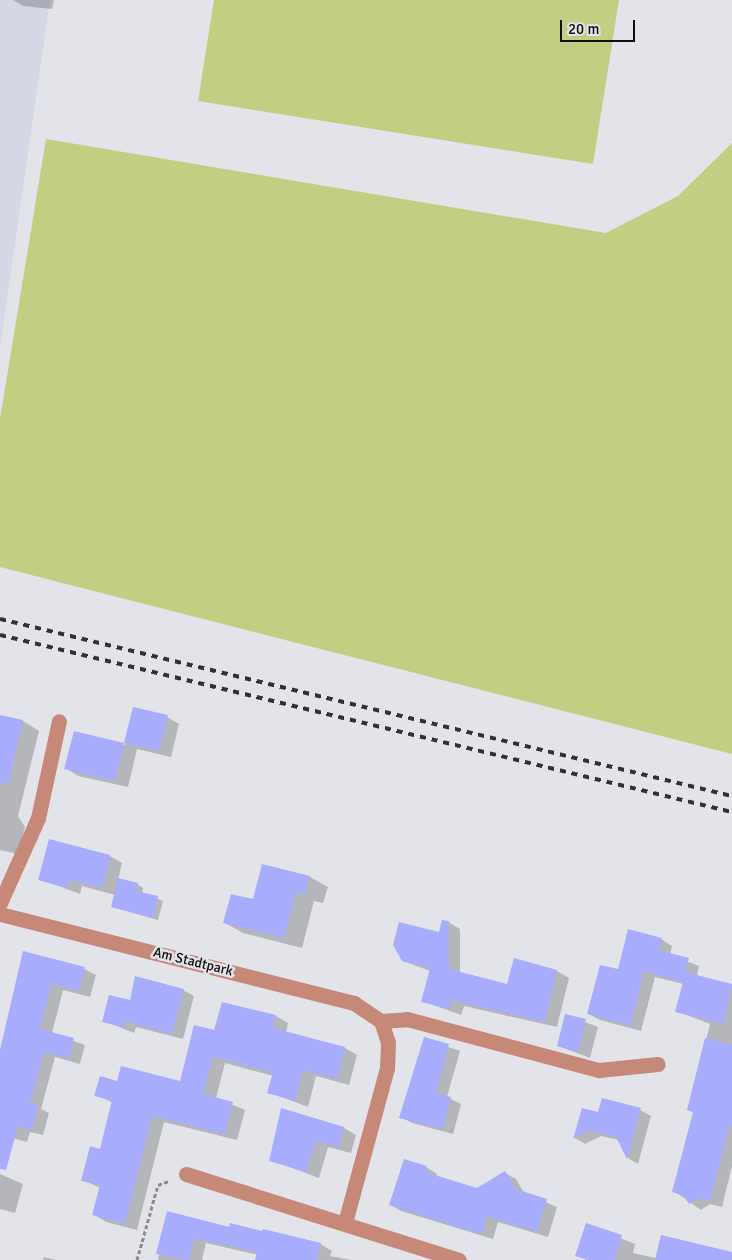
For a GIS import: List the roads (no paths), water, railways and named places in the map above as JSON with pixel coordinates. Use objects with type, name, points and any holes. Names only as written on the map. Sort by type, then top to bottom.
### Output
[{"type":"street","points":[[0,903],[38,818],[59,721]]},
{"type":"street","name":"Am Stadtpark","points":[[0,914],[354,1003],[381,1021]]},
{"type":"street","points":[[344,1223],[388,1068],[388,1042],[381,1021],[407,1019],[599,1070],[658,1064]]},
{"type":"street","points":[[186,1174],[459,1260]]},
{"type":"railway","points":[[0,619],[732,796]]},
{"type":"railway","points":[[0,635],[732,812]]}]
